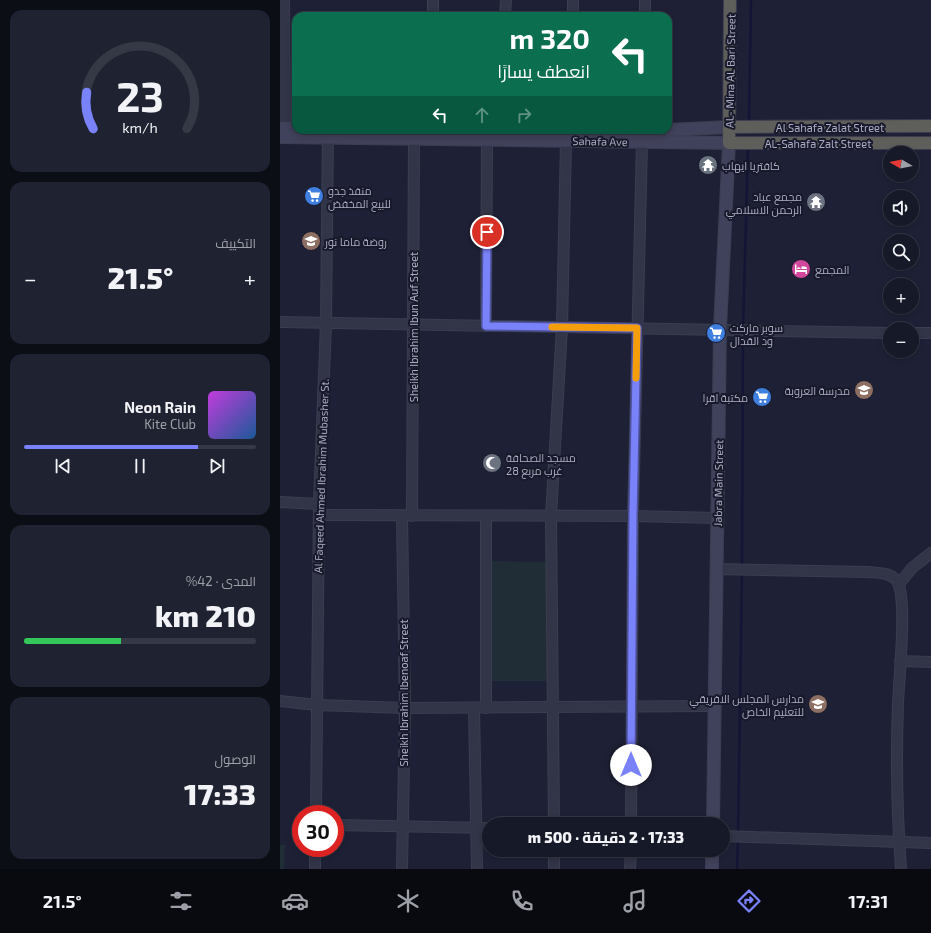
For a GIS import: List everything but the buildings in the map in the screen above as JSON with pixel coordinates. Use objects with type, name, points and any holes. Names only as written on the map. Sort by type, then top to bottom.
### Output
[{"type":"highway","name":"AL- Mina AL Bari Street","points":[[729,142],[730,0]]},
{"type":"highway","name":"Al Sahafa Zalat Street","points":[[729,127],[931,126]]},
{"type":"highway","name":"AL-Sahafa Zalt Street","points":[[729,142],[931,143]]},
{"type":"main road","points":[[672,130],[729,127]]},
{"type":"main road","name":"Sahafa Ave","points":[[328,134],[414,138],[566,141],[642,134],[729,142]]},
{"type":"main road","name":"Jabra Main Street","points":[[713,817],[720,329],[729,142]]},
{"type":"main road","points":[[712,857],[712,869]]},
{"type":"street","points":[[284,0],[285,130]]},
{"type":"street","points":[[433,0],[433,12]]},
{"type":"street","points":[[506,0],[506,12]]},
{"type":"street","points":[[573,0],[573,12]]},
{"type":"street","points":[[645,0],[645,12]]},
{"type":"street","name":"Al Faqeed Ahmed Ibrahim Mubasher St.","points":[[316,805],[319,504],[326,323],[328,134]]},
{"type":"street","points":[[631,817],[633,516],[642,134]]},
{"type":"street","name":"Sheikh Ibrahim Ibun Auf Street","points":[[407,516],[412,324],[414,138]]},
{"type":"street","points":[[486,326],[487,139]]},
{"type":"street","points":[[554,817],[551,516],[562,327],[566,141]]},
{"type":"street","points":[[280,322],[883,333]]},
{"type":"street","points":[[919,333],[931,333]]},
{"type":"street","points":[[280,502],[319,504]]},
{"type":"street","points":[[320,515],[633,516],[718,518]]},
{"type":"street","name":"Sheikh Ibrahim Ibenoaf Street","points":[[402,869],[407,516]]},
{"type":"street","points":[[486,516],[486,708]]},
{"type":"street","points":[[899,584],[912,568],[931,553]]},
{"type":"street","points":[[716,569],[874,572],[889,575],[895,578],[899,584],[901,611],[898,726],[899,842],[901,869]]},
{"type":"street","points":[[900,661],[931,662]]},
{"type":"street","points":[[280,701],[317,705],[405,708],[715,706]]},
{"type":"street","points":[[474,708],[477,869]]},
{"type":"street","points":[[344,826],[482,828]]},
{"type":"street","points":[[730,836],[931,843]]},
{"type":"street","points":[[315,857],[315,869]]},
{"type":"street","points":[[554,857],[554,869]]},
{"type":"street","points":[[630,869],[631,857]]},
{"type":"shaded area","points":[[492,561],[549,562],[548,681],[491,681]]},
{"type":"shaded area","points":[[280,845],[285,845],[284,869],[280,869]]},
{"type":"waterway","points":[[749,123],[751,0]]},
{"type":"waterway","points":[[743,329],[748,146]]},
{"type":"waterway","points":[[742,567],[743,334]]},
{"type":"waterway","points":[[738,835],[742,572]]},
{"type":"waterway","points":[[737,869],[738,840]]},
{"type":"slow traffic","points":[[552,327],[637,328],[636,378]]},
{"type":"place","name":"كافتريا ايهاب","points":[[708,165]]},
{"type":"place","name":"منفذ جدو للبيع المخفض","points":[[314,196]]},
{"type":"place","name":"مجمع عباد الرحمن الاسلامي","points":[[816,202]]},
{"type":"place","name":"روضة ماما نور","points":[[311,241]]},
{"type":"place","name":"المجمع","points":[[801,269]]},
{"type":"place","name":"سوبر ماركت ود القدال","points":[[716,333]]},
{"type":"place","name":"مدرسة العروبة","points":[[864,390]]},
{"type":"place","name":"مكتبة اقرا","points":[[762,397]]},
{"type":"place","name":"مسجد الصحافة غرب مربع 28","points":[[492,463]]},
{"type":"place","name":"مدارس المجلس الافريقي للتعليم الخاص","points":[[818,704]]},
{"type":"route","points":[[487,232],[486,326],[637,328],[633,516],[631,765]]}]
